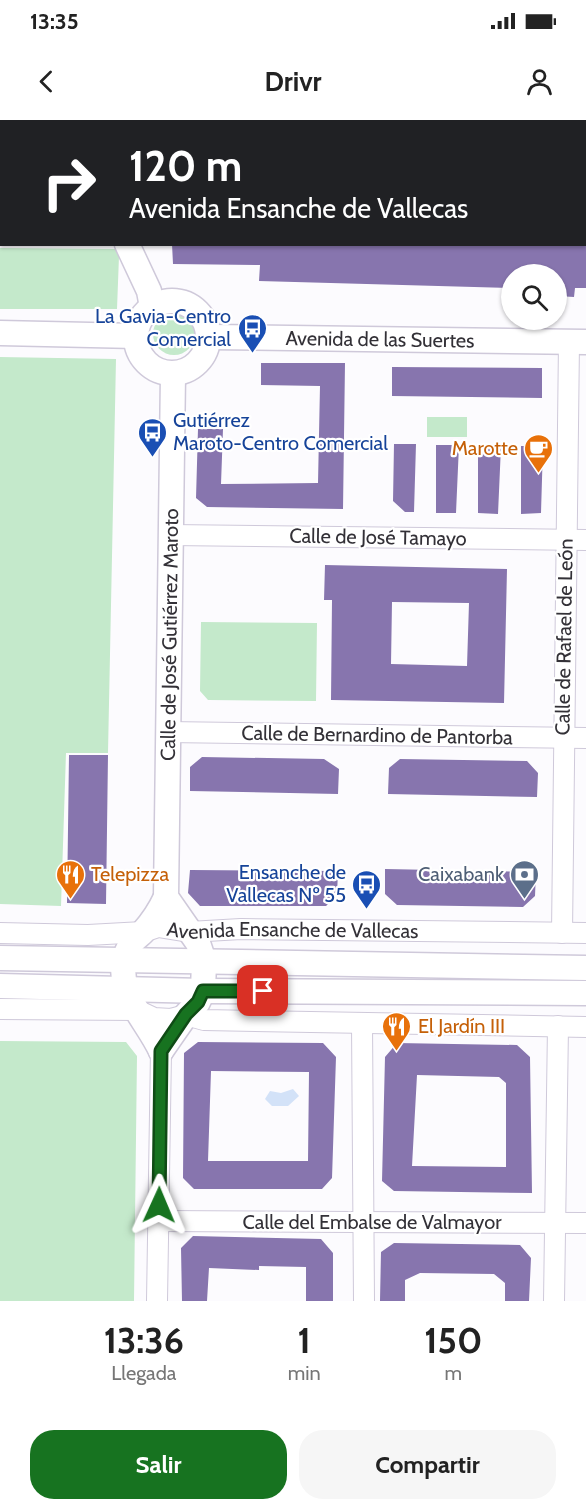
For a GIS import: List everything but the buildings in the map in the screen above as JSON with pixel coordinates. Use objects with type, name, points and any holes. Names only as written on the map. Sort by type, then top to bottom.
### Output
[{"type":"main road","points":[[128,246],[149,291],[160,304]]},
{"type":"main road","points":[[141,246],[160,304]]},
{"type":"main road","points":[[187,303],[202,316],[209,337],[206,351],[198,363],[187,370],[173,374],[158,371],[146,363],[138,350],[136,336],[138,324],[160,304],[187,303]]},
{"type":"main road","points":[[0,333],[136,336]]},
{"type":"main road","name":"Avenida de las Suertes","points":[[209,337],[577,342]]},
{"type":"main road","name":"Calle de José Gutiérrez Maroto","points":[[166,897],[173,374]]},
{"type":"main road","points":[[166,897],[198,944],[204,961],[203,991],[198,1002],[186,1014],[161,1051],[152,1030],[124,990],[125,960],[130,943],[155,918],[166,897]]},
{"type":"main road","name":"Avenida Ensanche de Vallecas","points":[[0,958],[586,968]]},
{"type":"main road","points":[[0,986],[203,991],[586,993]]},
{"type":"street","name":"Calle de Rafael de León","points":[[562,933],[566,540],[577,342]]},
{"type":"street","name":"Calle de José Tamayo","points":[[170,535],[586,540]]},
{"type":"street","name":"Calle de Bernardino de Pantorba","points":[[167,732],[586,738]]},
{"type":"street","name":"Avenida Ensanche de Vallecas","points":[[0,933],[88,935],[143,932],[158,927],[189,932],[241,929],[586,933]]},
{"type":"street","points":[[0,1009],[137,1010],[154,1018],[171,1019],[186,1014],[204,1020],[586,1027]]},
{"type":"street","points":[[362,1023],[364,1301]]},
{"type":"street","points":[[554,1301],[558,1026]]},
{"type":"street","points":[[157,1301],[161,1051]]},
{"type":"street","name":"Calle del Embalse de Valmayor","points":[[159,1221],[586,1223]]},
{"type":"green space","points":[[0,248],[116,249],[119,256],[117,309],[0,309]]},
{"type":"green space","points":[[174,313],[189,319],[195,334],[189,349],[174,355],[159,349],[153,334],[159,319]]},
{"type":"green space","points":[[0,357],[116,359],[108,753],[66,753],[61,906],[0,904]]},
{"type":"green space","points":[[427,417],[467,417],[467,437],[427,437]]},
{"type":"green space","points":[[201,622],[317,623],[316,701],[208,700],[200,691]]},
{"type":"green space","points":[[0,1041],[126,1042],[137,1056],[134,1301],[0,1301]]},
{"type":"water","points":[[293,1089],[299,1096],[288,1106],[272,1106],[265,1099],[270,1091],[281,1093]]},
{"type":"place","name":"La Gavia-Centro Comercial","points":[[252,354]]},
{"type":"place","name":"Gutiérrez Maroto-Centro Comercial","points":[[152,458]]},
{"type":"place","name":"Marotte","points":[[539,474]]},
{"type":"place","name":"Telepizza","points":[[70,900]]},
{"type":"place","name":"Caixabank","points":[[525,900]]},
{"type":"place","name":"Ensanche de Vallecas Nº 55","points":[[367,910]]},
{"type":"place","name":"El Jardín III","points":[[397,1052]]},
{"type":"route","points":[[159,1205],[161,1051],[186,1014],[198,1002],[203,991],[263,991]]}]
